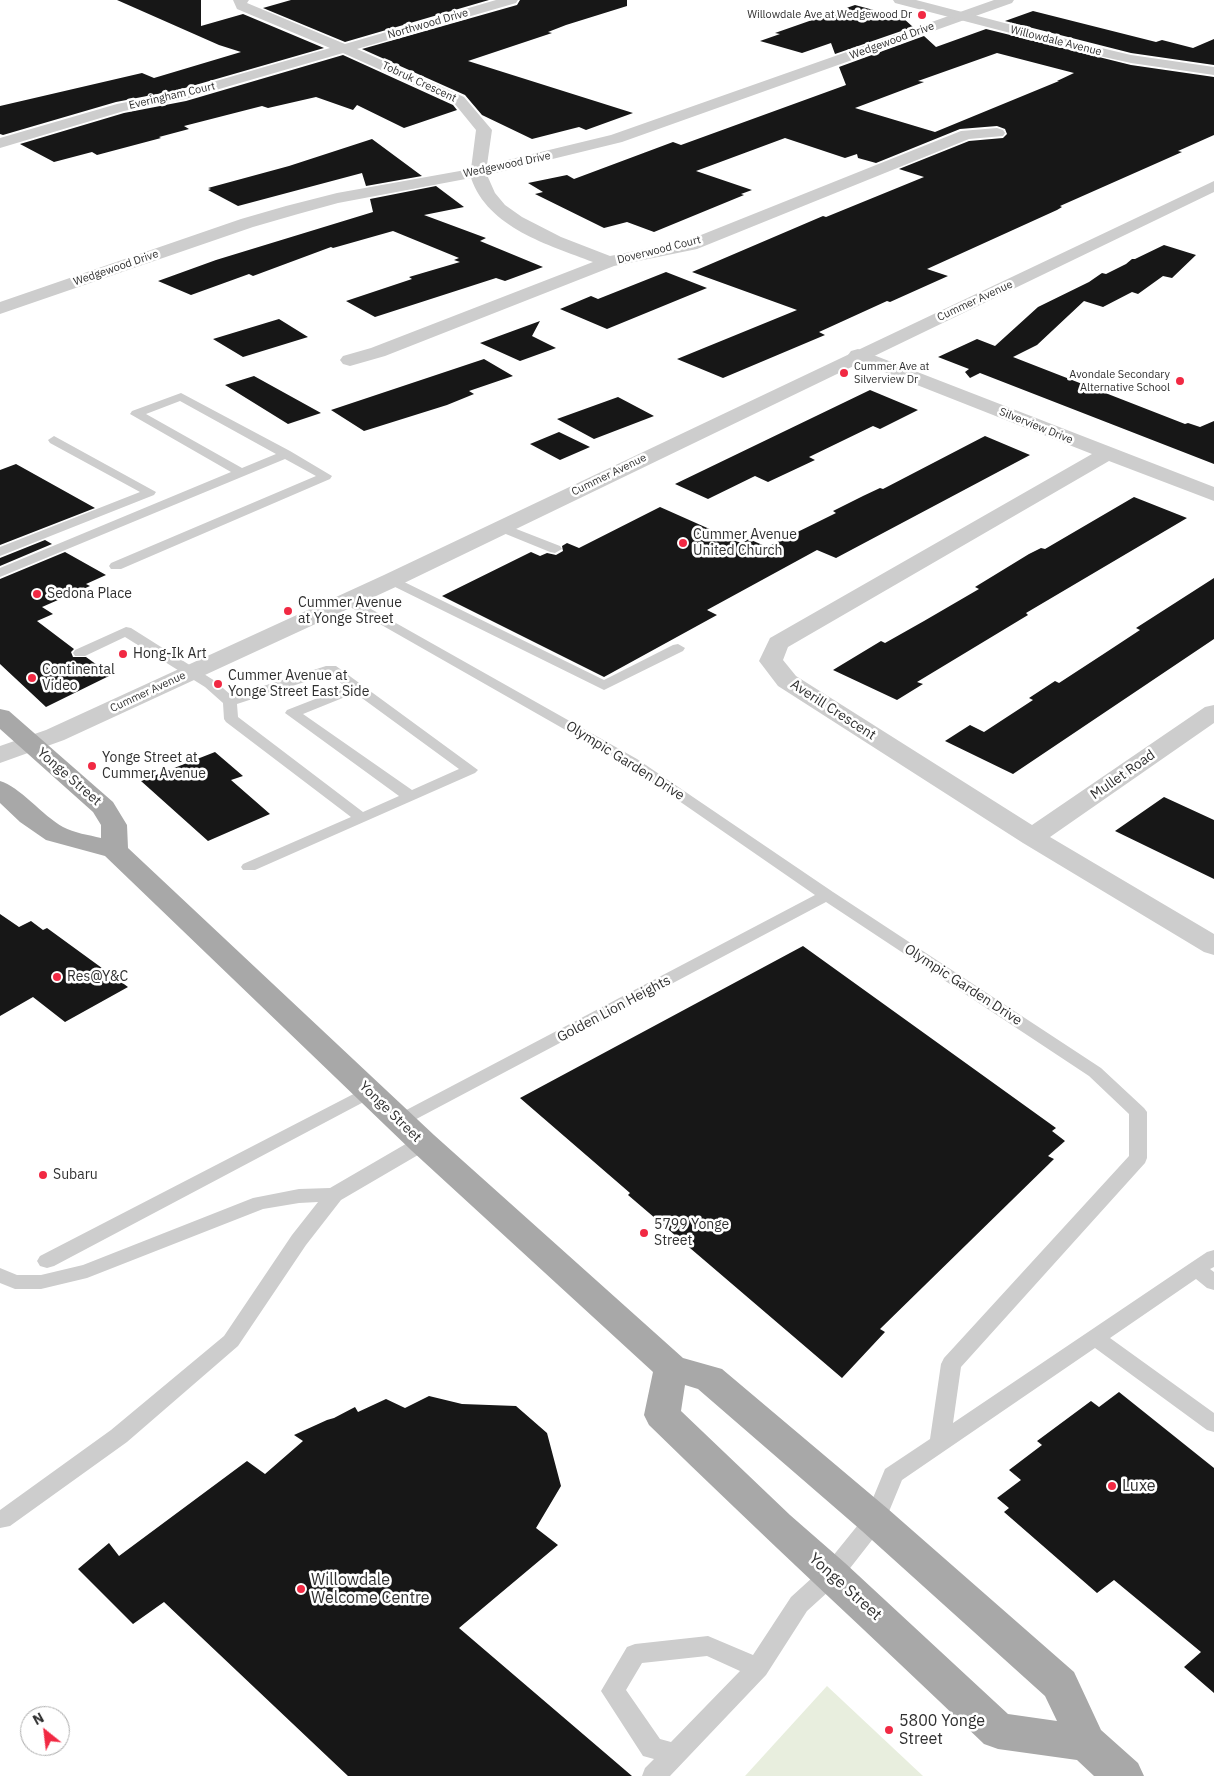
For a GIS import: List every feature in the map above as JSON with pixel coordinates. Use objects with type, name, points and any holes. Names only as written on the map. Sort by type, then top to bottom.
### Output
[{"type":"main road","name":"Yonge Street","points":[[0,716],[104,808],[114,825],[115,850]]},
{"type":"main road","name":"Yonge Street","points":[[0,790],[29,816],[55,834],[115,850],[399,1121],[670,1368],[710,1379],[875,1520],[1060,1684],[1087,1743],[1123,1776]]},
{"type":"main road","name":"Yonge Street","points":[[670,1368],[662,1415],[777,1526],[832,1574],[998,1731],[1087,1743]]},
{"type":"street","name":"Tobruk Crescent","points":[[242,0],[239,1],[242,6],[459,100],[484,130],[479,172],[480,180],[490,202],[530,230],[609,262]]},
{"type":"street","name":"Northwood Drive","points":[[345,49],[511,0]]},
{"type":"street","name":"Willowdale Avenue","points":[[900,0],[1122,57],[1214,71]]},
{"type":"street","name":"Wedgewood Drive","points":[[0,308],[247,222],[283,212],[337,198],[479,172],[616,139],[1007,0]]},
{"type":"street","name":"Everingham Court","points":[[0,143],[122,107],[180,96],[345,49]]},
{"type":"street","name":"Doverwood Court","points":[[350,360],[378,352],[609,262],[691,244],[967,134],[997,133]]},
{"type":"street","name":"Cummer Avenue","points":[[0,755],[55,735],[392,580],[1214,186]]},
{"type":"street","name":"Silverview Drive","points":[[858,355],[1214,495]]},
{"type":"street","name":"Averill Crescent","points":[[1107,454],[778,643],[771,661],[787,681],[1032,838],[1214,946]]},
{"type":"street","name":"Mullet Road","points":[[1032,838],[1214,712]]},
{"type":"lane","points":[[116,566],[326,476],[181,397],[136,414],[240,472]]},
{"type":"lane","points":[[0,552],[150,492],[54,440]]},
{"type":"lane","points":[[0,573],[286,454]]},
{"type":"lane","points":[[502,527],[555,549]]},
{"type":"lane","points":[[392,580],[604,686],[678,648]]},
{"type":"lane","name":"Olympic Garden Drive","points":[[348,600],[632,762],[827,895],[1095,1072],[1138,1112],[1138,1158],[951,1364],[940,1443]]},
{"type":"lane","points":[[80,653],[126,631],[191,672],[230,702],[232,718],[362,818]]},
{"type":"lane","points":[[230,702],[331,670],[470,770],[249,868]]},
{"type":"lane","points":[[356,688],[292,713],[410,796]]},
{"type":"lane","name":"Golden Lion Heights","points":[[399,1121],[827,895]]},
{"type":"lane","points":[[47,1260],[369,1092]]},
{"type":"lane","points":[[2,1520],[119,1436],[231,1342],[300,1240],[334,1195],[423,1143]]},
{"type":"lane","points":[[0,1275],[15,1282],[41,1282],[87,1271],[260,1203],[299,1196],[334,1195]]},
{"type":"lane","points":[[654,1776],[758,1668],[799,1604],[832,1574],[875,1520],[893,1475],[1214,1256]]},
{"type":"lane","points":[[1196,1269],[1214,1283]]},
{"type":"lane","points":[[1096,1338],[1214,1424]]},
{"type":"lane","points":[[676,1754],[652,1748],[613,1692],[635,1654],[708,1646],[758,1668]]},
{"type":"green space","points":[[827,1686],[923,1776],[745,1776]]},
{"type":"building","points":[[117,0],[201,0],[201,26],[243,14],[324,48],[178,90],[116,102],[3,135],[0,134],[0,106],[142,73],[154,78],[241,52],[219,45]]},
{"type":"building","points":[[291,0],[489,0],[345,42],[263,8]]},
{"type":"building","points":[[520,0],[627,0],[627,6],[566,25],[548,32],[552,33],[468,61],[633,113],[586,130],[579,127],[532,139],[482,115],[465,95],[362,49],[517,5]]},
{"type":"building","points":[[855,5],[903,18],[913,27],[835,54],[831,43],[802,53],[760,41],[780,34],[775,33]]},
{"type":"building","points":[[1033,11],[1156,42],[1162,40],[1193,48],[1214,39],[1214,65],[1131,53],[1005,21]]},
{"type":"building","points":[[986,29],[1131,65],[1214,77],[1214,135],[1178,151],[1182,152],[1060,206],[1062,207],[1057,210],[927,269],[948,276],[819,332],[825,335],[723,378],[677,359],[797,310],[692,272],[823,216],[826,217],[924,177],[899,169],[969,141],[1003,138],[1007,134],[1005,129],[997,126],[960,129],[876,163],[858,158],[857,154],[845,158],[785,138],[696,171],[752,190],[654,232],[627,222],[604,228],[535,194],[543,192],[528,183],[567,175],[574,179],[673,142],[681,145],[846,85],[839,67],[924,36],[936,47]],"holes":[[[997,53],[1074,73],[1057,81],[1059,81],[935,132],[855,108],[924,82],[918,81]]]},
{"type":"building","points":[[343,55],[453,105],[457,110],[404,128],[357,105],[353,110],[316,97],[268,108],[262,106],[184,126],[189,129],[159,137],[161,138],[97,155],[92,152],[54,162],[20,144],[124,113],[186,101]]},
{"type":"building","points":[[372,139],[422,176],[366,186],[362,173],[238,206],[208,190],[211,189],[208,188],[289,166]]},
{"type":"building","points":[[436,186],[464,207],[424,215],[486,238],[480,241],[543,267],[505,281],[496,278],[375,317],[346,301],[412,279],[409,277],[460,262],[454,260],[459,258],[393,231],[331,247],[253,276],[249,274],[191,295],[158,281],[216,260],[373,212],[370,199]]},
{"type":"building","points":[[1164,245],[1196,255],[1172,278],[1163,276],[1138,294],[1132,292],[1103,307],[1084,301],[1037,345],[1013,357],[1185,424],[1188,423],[1200,427],[1214,421],[1214,464],[980,373],[970,378],[965,372],[969,369],[938,357],[977,339],[995,346],[1038,307],[1089,282],[1102,273],[1106,274],[1132,259]]},
{"type":"building","points":[[666,272],[707,288],[607,329],[560,309],[591,296],[598,299]]},
{"type":"building","points":[[279,319],[308,337],[243,357],[213,339]]},
{"type":"building","points":[[540,321],[532,336],[556,348],[520,361],[480,343]]},
{"type":"building","points":[[484,359],[513,376],[469,391],[474,394],[447,405],[364,431],[331,410]]},
{"type":"building","points":[[254,376],[321,413],[288,424],[225,385]]},
{"type":"building","points":[[870,390],[918,410],[880,429],[873,426],[809,457],[815,460],[768,482],[755,476],[708,499],[675,484]]},
{"type":"building","points":[[618,397],[654,416],[594,439],[557,419]]},
{"type":"building","points":[[559,432],[590,447],[560,460],[530,444]]},
{"type":"building","points":[[985,436],[1030,455],[836,558],[817,550],[707,610],[717,615],[604,677],[442,596],[531,552],[540,556],[547,553],[556,555],[563,551],[562,546],[567,543],[579,548],[660,507],[741,543],[749,539],[767,547],[836,513],[833,511],[880,488],[883,489]]},
{"type":"building","points":[[16,464],[95,508],[0,545],[0,470]]},
{"type":"building","points":[[1134,497],[1187,518],[1026,613],[1028,615],[917,682],[923,684],[897,700],[833,670],[881,641],[885,643],[979,589],[975,587],[1029,554],[1041,548],[1045,549]]},
{"type":"building","points":[[45,540],[52,544],[0,566],[0,558]]},
{"type":"building","points":[[65,552],[106,575],[86,584],[90,586],[42,607],[53,614],[37,621],[74,649],[71,652],[73,657],[86,657],[111,675],[46,707],[0,664],[0,579]]},
{"type":"building","points":[[1214,578],[1214,639],[1013,774],[945,741],[970,725],[984,732],[1033,700],[1029,698],[1055,681],[1059,683],[1140,630],[1136,628]]},
{"type":"building","points":[[215,752],[243,776],[231,780],[270,814],[208,841],[141,781]]},
{"type":"building","points":[[1164,797],[1214,820],[1214,879],[1115,831]]},
{"type":"building","name":"Res@Y&C","points":[[0,914],[19,927],[31,921],[43,930],[47,928],[128,987],[65,1022],[33,997],[0,1016]]},
{"type":"building","points":[[803,946],[1056,1128],[1052,1131],[1065,1141],[1048,1156],[1054,1159],[880,1329],[885,1332],[842,1378],[628,1195],[630,1193],[520,1098]]},
{"type":"building","name":"Luxe","points":[[1119,1392],[1214,1468],[1214,1693],[1184,1667],[1201,1652],[1114,1580],[1097,1593],[1004,1512],[1009,1508],[997,1498],[1021,1480],[1009,1470],[1042,1445],[1037,1441],[1091,1401],[1099,1407]]},
{"type":"building","name":"Willowdale Welcome Centre","points":[[429,1396],[462,1404],[516,1406],[547,1433],[561,1486],[536,1528],[558,1545],[459,1628],[632,1776],[348,1776],[164,1602],[133,1624],[78,1569],[109,1543],[119,1556],[247,1461],[265,1474],[303,1441],[294,1435],[355,1407],[358,1412],[386,1399],[405,1408]]},
{"type":"place","name":"Willowdale Ave at Wedgewood Dr","points":[[922,15]]},
{"type":"place","name":"Cummer Ave at Silverview Dr","points":[[844,373]]},
{"type":"place","name":"Avondale Secondary Alternative School","points":[[1180,381]]},
{"type":"place","name":"Cummer Avenue United Church","points":[[683,543]]},
{"type":"place","name":"Sedona Place","points":[[37,594]]},
{"type":"place","name":"Cummer Avenue at Yonge Street","points":[[288,611]]},
{"type":"place","name":"Hong-Ik Art","points":[[123,654]]},
{"type":"place","name":"Continental Video","points":[[32,678]]},
{"type":"place","name":"Cummer Avenue at Yonge Street East Side","points":[[218,684]]},
{"type":"place","name":"Yonge Street at Cummer Avenue","points":[[92,766]]},
{"type":"place","name":"Res@Y&C","points":[[57,977]]},
{"type":"place","name":"Subaru","points":[[43,1175]]},
{"type":"place","name":"5799 Yonge Street","points":[[644,1233]]},
{"type":"place","name":"Luxe","points":[[1112,1486]]},
{"type":"place","name":"Willowdale Welcome Centre","points":[[301,1589]]},
{"type":"place","name":"5800 Yonge Street","points":[[889,1730]]}]
